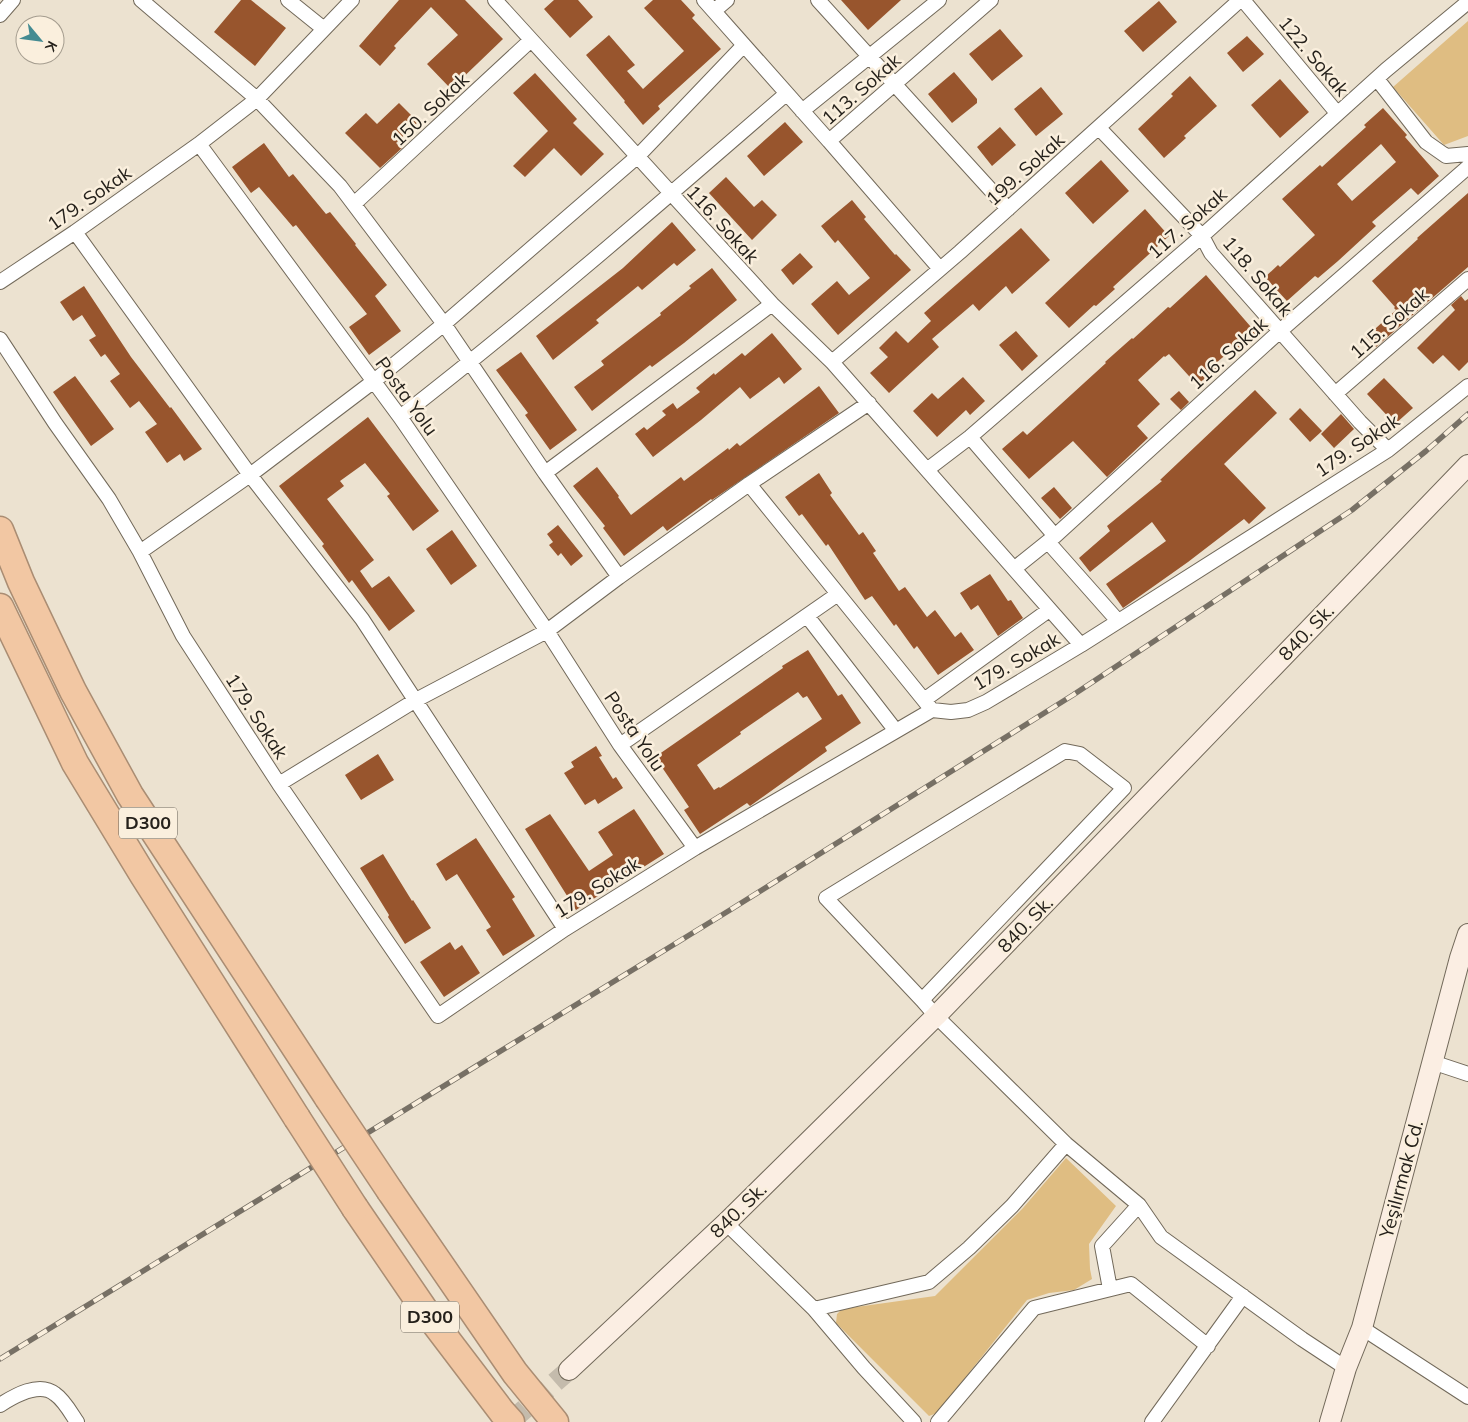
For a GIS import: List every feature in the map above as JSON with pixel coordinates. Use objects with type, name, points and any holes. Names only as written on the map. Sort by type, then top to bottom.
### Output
[{"type":"highway","name":"D300","points":[[0,530],[21,582],[72,691],[130,795],[390,1191],[515,1373],[555,1422]]},
{"type":"highway","name":"D300","points":[[0,607],[75,763],[143,875],[355,1208],[426,1312],[511,1422]]},
{"type":"street","points":[[0,15],[13,0]]},
{"type":"street","points":[[141,0],[257,99],[340,186],[444,324],[619,577]]},
{"type":"street","points":[[288,0],[324,29]]},
{"type":"street","points":[[199,144],[257,99],[352,0]]},
{"type":"street","name":"116. Sokak","points":[[495,0],[772,304],[832,362],[1081,645]]},
{"type":"street","name":"113. Sokak","points":[[704,0],[829,141],[990,0]]},
{"type":"street","points":[[714,12],[727,0]]},
{"type":"street","points":[[818,0],[1008,209]]},
{"type":"street","points":[[802,111],[939,0]]},
{"type":"street","name":"122. Sokak","points":[[1241,0],[1337,113]]},
{"type":"street","name":"199. Sokak","points":[[832,362],[1008,209],[1241,0]]},
{"type":"street","name":"117. Sokak","points":[[928,469],[970,438],[1202,236],[1376,78],[1464,3]]},
{"type":"street","name":"150. Sokak","points":[[354,204],[532,40]]},
{"type":"street","points":[[140,552],[250,475],[374,381],[444,324],[638,156],[744,45]]},
{"type":"street","points":[[1376,78],[1426,142],[1446,156],[1468,154]]},
{"type":"street","points":[[400,417],[471,362],[786,94]]},
{"type":"street","name":"118. Sokak","points":[[1099,128],[1202,236],[1211,253],[1335,394],[1388,450]]},
{"type":"street","points":[[829,141],[940,269]]},
{"type":"street","name":"179. Sokak","points":[[0,282],[75,232],[199,144]]},
{"type":"street","name":"Posta Yolu","points":[[199,144],[400,417],[547,631],[620,745],[694,848]]},
{"type":"street","name":"116. Sokak","points":[[1015,568],[1051,539],[1280,331],[1468,167]]},
{"type":"street","points":[[75,232],[250,475],[362,618],[565,929]]},
{"type":"street","name":"115. Sokak","points":[[1335,394],[1468,280]]},
{"type":"street","points":[[546,473],[772,304]]},
{"type":"street","name":"179. Sokak","points":[[0,339],[55,423],[109,500],[140,552],[183,636],[278,784],[438,1016],[565,929],[694,848],[896,731],[928,705],[951,712],[968,710],[986,702],[1081,645],[1388,450],[1468,386]]},
{"type":"street","points":[[278,784],[416,700],[547,631],[749,484],[869,403]]},
{"type":"street","points":[[970,438],[1118,621]]},
{"type":"street","name":"840. Sk.","points":[[569,1370],[726,1223],[936,1016],[1468,465]]},
{"type":"street","points":[[749,484],[928,705],[1049,610]]},
{"type":"street","points":[[620,745],[838,594]]},
{"type":"street","points":[[807,616],[896,731]]},
{"type":"street","points":[[922,1000],[1124,788],[1080,754],[1065,751],[826,898],[936,1016],[1066,1144],[1138,1205],[1161,1237],[1346,1368]]},
{"type":"street","name":"Yeşilırmak Cd.","points":[[1330,1422],[1346,1368],[1362,1328],[1432,1062],[1464,958],[1468,934]]},
{"type":"street","points":[[1432,1062],[1468,1074]]},
{"type":"street","points":[[814,1309],[929,1282],[969,1248],[1012,1206],[1066,1144]]},
{"type":"street","points":[[1110,1289],[1102,1246],[1138,1205]]},
{"type":"street","points":[[726,1223],[814,1309],[864,1368],[914,1422]]},
{"type":"street","points":[[938,1422],[1034,1308],[1131,1284],[1208,1346]]},
{"type":"street","points":[[1152,1422],[1243,1296]]},
{"type":"street","points":[[1362,1328],[1468,1397]]},
{"type":"street","points":[[0,1405],[18,1394],[46,1389],[55,1394],[77,1422]]},
{"type":"shaded area","points":[[1468,21],[1468,136],[1444,145],[1393,87]]},
{"type":"shaded area","points":[[1066,1158],[1116,1206],[1089,1244],[1092,1279],[1074,1290],[1049,1293],[1027,1300],[937,1413],[929,1416],[836,1323],[837,1314],[842,1309],[935,1296],[1023,1208]]},
{"type":"building","points":[[241,0],[251,0],[286,28],[255,66],[214,32]]},
{"type":"building","points":[[399,0],[465,0],[503,39],[451,89],[427,64],[458,35],[431,7],[394,46],[396,48],[380,66],[359,46]]},
{"type":"building","points":[[554,0],[578,0],[593,17],[570,38],[544,9]]},
{"type":"building","points":[[653,0],[681,0],[695,15],[692,18],[721,49],[658,106],[660,109],[643,125],[586,55],[609,35],[635,65],[627,71],[643,89],[684,51],[644,8]]},
{"type":"building","points":[[841,0],[901,0],[868,30]]},
{"type":"building","points":[[1159,1],[1177,22],[1143,52],[1124,31]]},
{"type":"building","points":[[1000,29],[1023,56],[992,81],[969,54]]},
{"type":"building","points":[[1247,36],[1264,54],[1243,72],[1227,53]]},
{"type":"building","points":[[954,72],[977,99],[977,103],[952,123],[928,94]]},
{"type":"building","points":[[535,73],[577,119],[573,123],[604,154],[581,176],[554,148],[525,177],[513,166],[548,131],[513,93]]},
{"type":"building","points":[[1190,76],[1217,106],[1184,136],[1186,138],[1164,158],[1138,129],[1173,96],[1171,94]]},
{"type":"building","points":[[1280,79],[1309,112],[1280,138],[1251,105]]},
{"type":"building","points":[[1041,87],[1063,114],[1036,136],[1014,109]]},
{"type":"building","points":[[399,103],[418,122],[396,143],[402,148],[380,168],[345,133],[366,113],[377,124]]},
{"type":"building","points":[[1383,108],[1439,176],[1418,195],[1411,188],[1372,222],[1376,226],[1338,261],[1318,278],[1315,276],[1287,301],[1265,277],[1278,265],[1280,267],[1315,235],[1282,199],[1320,165],[1322,167],[1366,127],[1364,125]],"holes":[[[1381,144],[1396,162],[1352,201],[1337,184]]]},
{"type":"building","points":[[785,122],[803,142],[764,176],[747,156]]},
{"type":"building","points":[[1000,127],[1016,145],[992,166],[977,147]]},
{"type":"building","points":[[264,143],[289,177],[293,174],[326,214],[330,212],[387,285],[375,296],[401,331],[369,355],[349,327],[367,314],[296,225],[293,227],[259,187],[251,193],[232,167]]},
{"type":"building","points":[[1101,160],[1129,191],[1093,224],[1065,193]]},
{"type":"building","points":[[726,177],[754,207],[762,200],[777,215],[752,240],[709,193]]},
{"type":"building","points":[[1468,193],[1468,267],[1376,347],[1366,337],[1396,310],[1372,281]]},
{"type":"building","points":[[852,200],[866,217],[864,219],[895,255],[911,270],[838,335],[811,304],[837,281],[849,295],[870,278],[838,240],[835,243],[821,226]]},
{"type":"building","points":[[1145,209],[1169,236],[1113,287],[1115,289],[1069,328],[1045,303]]},
{"type":"building","points":[[672,222],[696,250],[677,266],[674,263],[642,290],[638,286],[596,320],[599,323],[553,360],[536,336],[623,268]]},
{"type":"building","points":[[1021,228],[1050,260],[1012,294],[1006,286],[979,311],[973,304],[932,339],[939,347],[889,393],[870,373],[888,357],[879,348],[896,331],[908,343],[931,321],[924,313]]},
{"type":"building","points":[[800,253],[813,267],[793,285],[781,270]]},
{"type":"building","points":[[712,268],[737,300],[684,343],[652,367],[650,365],[592,411],[574,387],[604,365],[601,361],[661,315],[660,313],[691,288],[689,286]]},
{"type":"building","points":[[1206,275],[1257,334],[1238,351],[1235,347],[1216,363],[1219,367],[1198,386],[1169,354],[1164,356],[1138,380],[1160,404],[1137,426],[1148,438],[1107,477],[1073,441],[1029,479],[1002,449],[1023,431],[1027,435],[1105,362],[1168,307],[1170,308]]},
{"type":"building","points":[[84,286],[131,357],[202,449],[184,461],[180,454],[167,463],[145,432],[157,424],[139,401],[130,408],[110,381],[120,374],[105,354],[101,357],[89,340],[96,336],[82,315],[73,321],[60,302]]},
{"type":"building","points":[[1461,296],[1465,301],[1468,299],[1468,362],[1459,371],[1443,355],[1433,364],[1417,348],[1455,310],[1451,305]]},
{"type":"building","points":[[1016,331],[1038,356],[1022,371],[999,345]]},
{"type":"building","points":[[772,333],[802,369],[784,384],[779,377],[750,399],[740,387],[653,457],[635,434],[644,427],[647,430],[666,415],[662,411],[673,403],[677,409],[700,392],[696,388],[714,373],[715,375],[742,353],[745,356]]},
{"type":"building","points":[[521,352],[577,430],[550,450],[525,415],[528,413],[496,370]]},
{"type":"building","points":[[75,376],[114,429],[91,446],[53,392]]},
{"type":"building","points":[[963,377],[985,401],[970,415],[966,410],[937,437],[913,411],[932,393],[938,399]]},
{"type":"building","points":[[1384,378],[1413,408],[1395,424],[1367,394]]},
{"type":"building","points":[[819,386],[839,413],[667,531],[663,526],[624,556],[603,528],[605,526],[573,486],[597,467],[631,515],[681,477],[684,481],[728,448],[729,450],[737,443],[740,446]]},
{"type":"building","points":[[1255,390],[1277,413],[1224,464],[1266,508],[1249,524],[1244,519],[1123,608],[1106,584],[1166,541],[1152,522],[1090,572],[1079,558],[1110,531],[1107,526],[1162,481],[1160,480]]},
{"type":"building","points":[[1179,391],[1189,402],[1181,410],[1170,399]]},
{"type":"building","points":[[1300,408],[1322,431],[1310,442],[1289,419]]},
{"type":"building","points":[[1341,414],[1354,429],[1334,448],[1321,434]]},
{"type":"building","points":[[368,417],[439,511],[413,531],[387,496],[390,494],[365,463],[340,481],[344,486],[327,499],[374,560],[360,571],[372,588],[389,576],[415,611],[389,631],[352,580],[349,583],[322,546],[324,544],[279,486]]},
{"type":"building","points":[[819,473],[832,493],[830,495],[859,535],[863,532],[876,551],[873,553],[899,591],[905,587],[927,617],[935,610],[955,637],[961,632],[974,650],[938,675],[917,646],[914,649],[872,596],[865,600],[828,544],[826,546],[802,514],[799,516],[785,497]]},
{"type":"building","points":[[1054,487],[1072,508],[1060,519],[1041,498]]},
{"type":"building","points":[[558,525],[583,556],[571,566],[561,553],[558,556],[549,545],[553,542],[547,534]]},
{"type":"building","points":[[452,530],[477,566],[451,585],[426,549]]},
{"type":"building","points":[[990,574],[1008,601],[1011,600],[1023,618],[998,636],[978,605],[971,610],[960,593]]},
{"type":"building","points":[[808,650],[838,696],[842,694],[861,723],[825,747],[827,751],[750,806],[747,803],[700,834],[684,810],[689,807],[655,757],[783,668],[782,666]],"holes":[[[798,692],[803,698],[807,696],[822,719],[720,788],[714,790],[697,765],[741,734],[740,732]]]},
{"type":"building","points":[[596,746],[602,756],[599,757],[613,779],[616,777],[623,788],[598,804],[595,799],[585,805],[564,773],[574,767],[571,762]]},
{"type":"building","points":[[378,754],[394,780],[361,800],[345,775]]},
{"type":"building","points":[[634,809],[664,854],[576,910],[525,829],[550,814],[589,871],[613,855],[598,832]]},
{"type":"building","points":[[476,838],[515,897],[512,899],[535,936],[503,956],[486,930],[491,927],[457,874],[446,881],[436,864]]},
{"type":"building","points":[[383,854],[431,928],[405,944],[360,868]]},
{"type":"building","points":[[450,942],[455,950],[462,945],[480,973],[444,997],[420,962]]},
{"type":"tunnel","points":[[510,1422],[569,1370]]},
{"type":"railway","points":[[0,1359],[730,910],[1073,695],[1352,510],[1426,451],[1468,414]]}]
